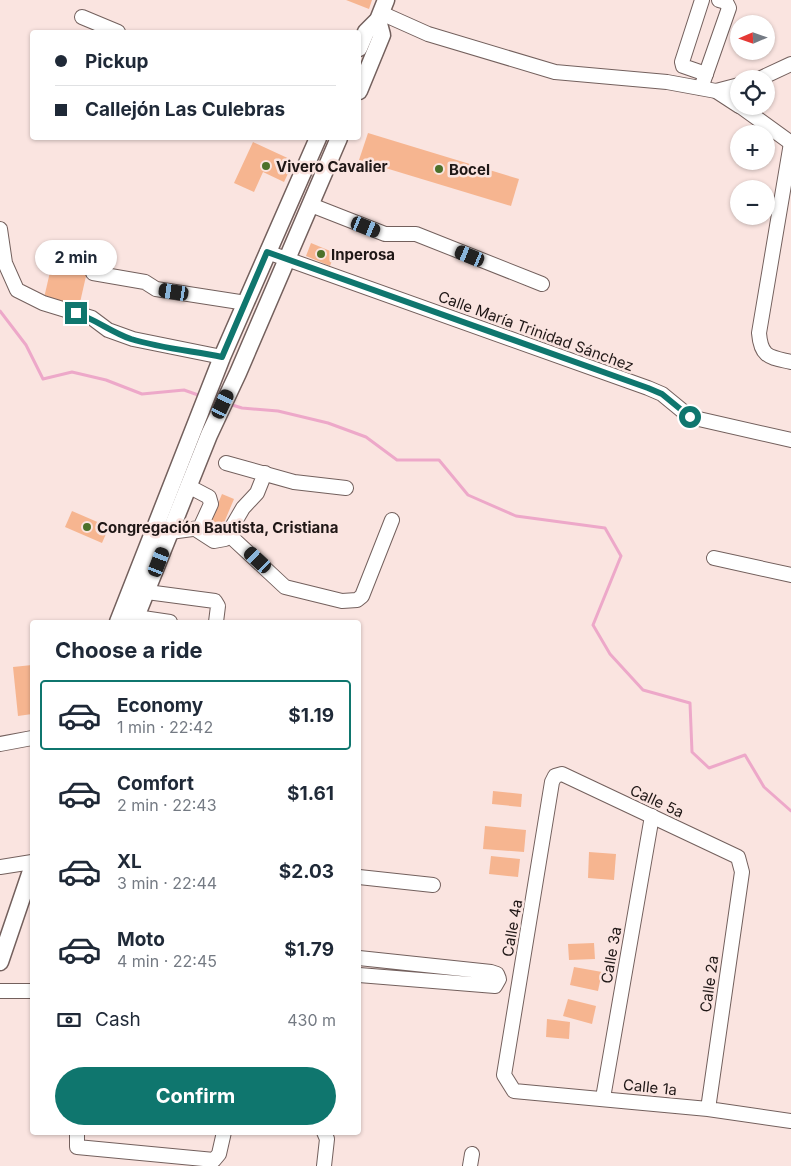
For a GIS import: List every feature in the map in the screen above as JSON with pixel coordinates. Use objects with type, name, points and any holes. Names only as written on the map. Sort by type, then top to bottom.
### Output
[{"type":"main road","points":[[361,43],[366,32],[382,11]]},
{"type":"main road","points":[[361,86],[382,34],[382,11]]},
{"type":"main road","points":[[119,620],[220,362],[317,140]]},
{"type":"main road","points":[[135,620],[209,435],[238,373],[338,140]]},
{"type":"main road","points":[[0,961],[4,935],[30,873]]},
{"type":"street","points":[[702,0],[682,62],[683,66],[706,74]]},
{"type":"street","points":[[700,88],[729,8],[726,2],[719,0]]},
{"type":"street","points":[[382,11],[428,34],[555,72],[667,82],[716,91],[730,100]]},
{"type":"street","points":[[82,17],[113,30]]},
{"type":"street","points":[[775,72],[791,64]]},
{"type":"street","points":[[716,91],[730,87]]},
{"type":"street","points":[[752,115],[791,143],[759,334],[760,348],[774,358],[791,362]]},
{"type":"street","points":[[311,205],[385,234],[416,234],[542,284]]},
{"type":"street","points":[[0,229],[6,263],[17,290],[43,303],[92,318],[108,330],[133,339],[220,362]]},
{"type":"street","name":"Calle María Trinidad Sánchez","points":[[267,252],[648,388],[662,394],[690,417],[791,440]]},
{"type":"street","points":[[93,273],[145,282],[156,289],[246,303]]},
{"type":"street","points":[[226,462],[294,482],[346,488]]},
{"type":"street","points":[[197,530],[214,541],[222,541],[243,508],[257,493],[265,474]]},
{"type":"street","points":[[170,532],[197,530],[203,525],[212,502],[210,497],[188,486]]},
{"type":"street","points":[[228,534],[285,587],[342,601],[357,600],[362,596],[392,520]]},
{"type":"street","points":[[714,558],[791,575]]},
{"type":"street","points":[[147,592],[215,601],[218,606],[216,620]]},
{"type":"street","points":[[0,744],[30,738]]},
{"type":"street","name":"Calle 5a","points":[[555,776],[562,774],[652,816],[738,857],[741,864]]},
{"type":"street","name":"Calle 4a","points":[[509,1084],[504,1075],[552,782],[555,776]]},
{"type":"street","name":"Calle 3a","points":[[603,1098],[652,816]]},
{"type":"street","points":[[0,867],[30,862]]},
{"type":"street","name":"Calle 2a","points":[[708,1109],[742,872],[741,864]]},
{"type":"street","points":[[361,876],[434,885]]},
{"type":"street","points":[[361,958],[491,972],[497,974],[499,980],[495,986],[361,974]]},
{"type":"street","points":[[0,991],[30,991]]},
{"type":"street","name":"Calle 1a","points":[[509,1084],[514,1091],[708,1109],[791,1121]]},
{"type":"street","points":[[77,1135],[77,1147],[214,1160],[219,1154],[223,1135]]},
{"type":"street","points":[[324,1166],[327,1139],[325,1135]]},
{"type":"building","points":[[346,0],[372,0],[369,9]]},
{"type":"building","name":"Bocel","points":[[368,133],[519,179],[511,206],[359,160]]},
{"type":"building","name":"Vivero Cavalier","points":[[253,142],[294,161],[284,182],[263,172],[254,192],[234,183]]},
{"type":"building","name":"Inperosa","points":[[311,243],[335,253],[330,266],[306,256]]},
{"type":"building","points":[[56,246],[91,254],[79,307],[44,298]]},
{"type":"building","points":[[222,494],[234,499],[218,537],[206,532]]},
{"type":"building","name":"Congregación Bautista, Cristiana","points":[[72,511],[109,527],[102,543],[65,527]]},
{"type":"building","points":[[30,665],[30,714],[18,716],[13,667]]},
{"type":"building","points":[[493,791],[522,794],[521,807],[492,804]]},
{"type":"building","points":[[485,826],[526,830],[524,852],[483,849]]},
{"type":"building","points":[[589,852],[616,854],[614,880],[588,878]]},
{"type":"building","points":[[491,856],[520,859],[518,877],[489,874]]},
{"type":"building","points":[[594,943],[595,959],[569,960],[568,944]]},
{"type":"building","points":[[574,967],[602,972],[598,991],[570,985]]},
{"type":"building","points":[[568,999],[596,1006],[592,1024],[563,1016]]},
{"type":"building","points":[[547,1019],[570,1022],[569,1039],[546,1037]]},
{"type":"waterway","points":[[0,311],[26,345],[43,379],[72,372],[106,380],[142,394],[184,390],[201,396]]},
{"type":"waterway","points":[[229,404],[242,408],[278,411],[328,423],[366,437],[397,460],[439,460],[468,495],[516,516],[605,528],[621,556],[593,625],[610,654],[643,690],[690,703],[692,752],[709,768],[745,755],[764,787],[791,811]]},
{"type":"place","name":"Vivero Cavalier","points":[[266,166]]},
{"type":"place","name":"Bocel","points":[[439,169]]},
{"type":"place","name":"Inperosa","points":[[321,254]]},
{"type":"place","name":"Congregación Bautista, Cristiana","points":[[87,527]]},
{"type":"route","points":[[76,313],[92,318],[108,330],[133,339],[222,357],[267,252],[648,388],[662,394],[690,417]]}]
